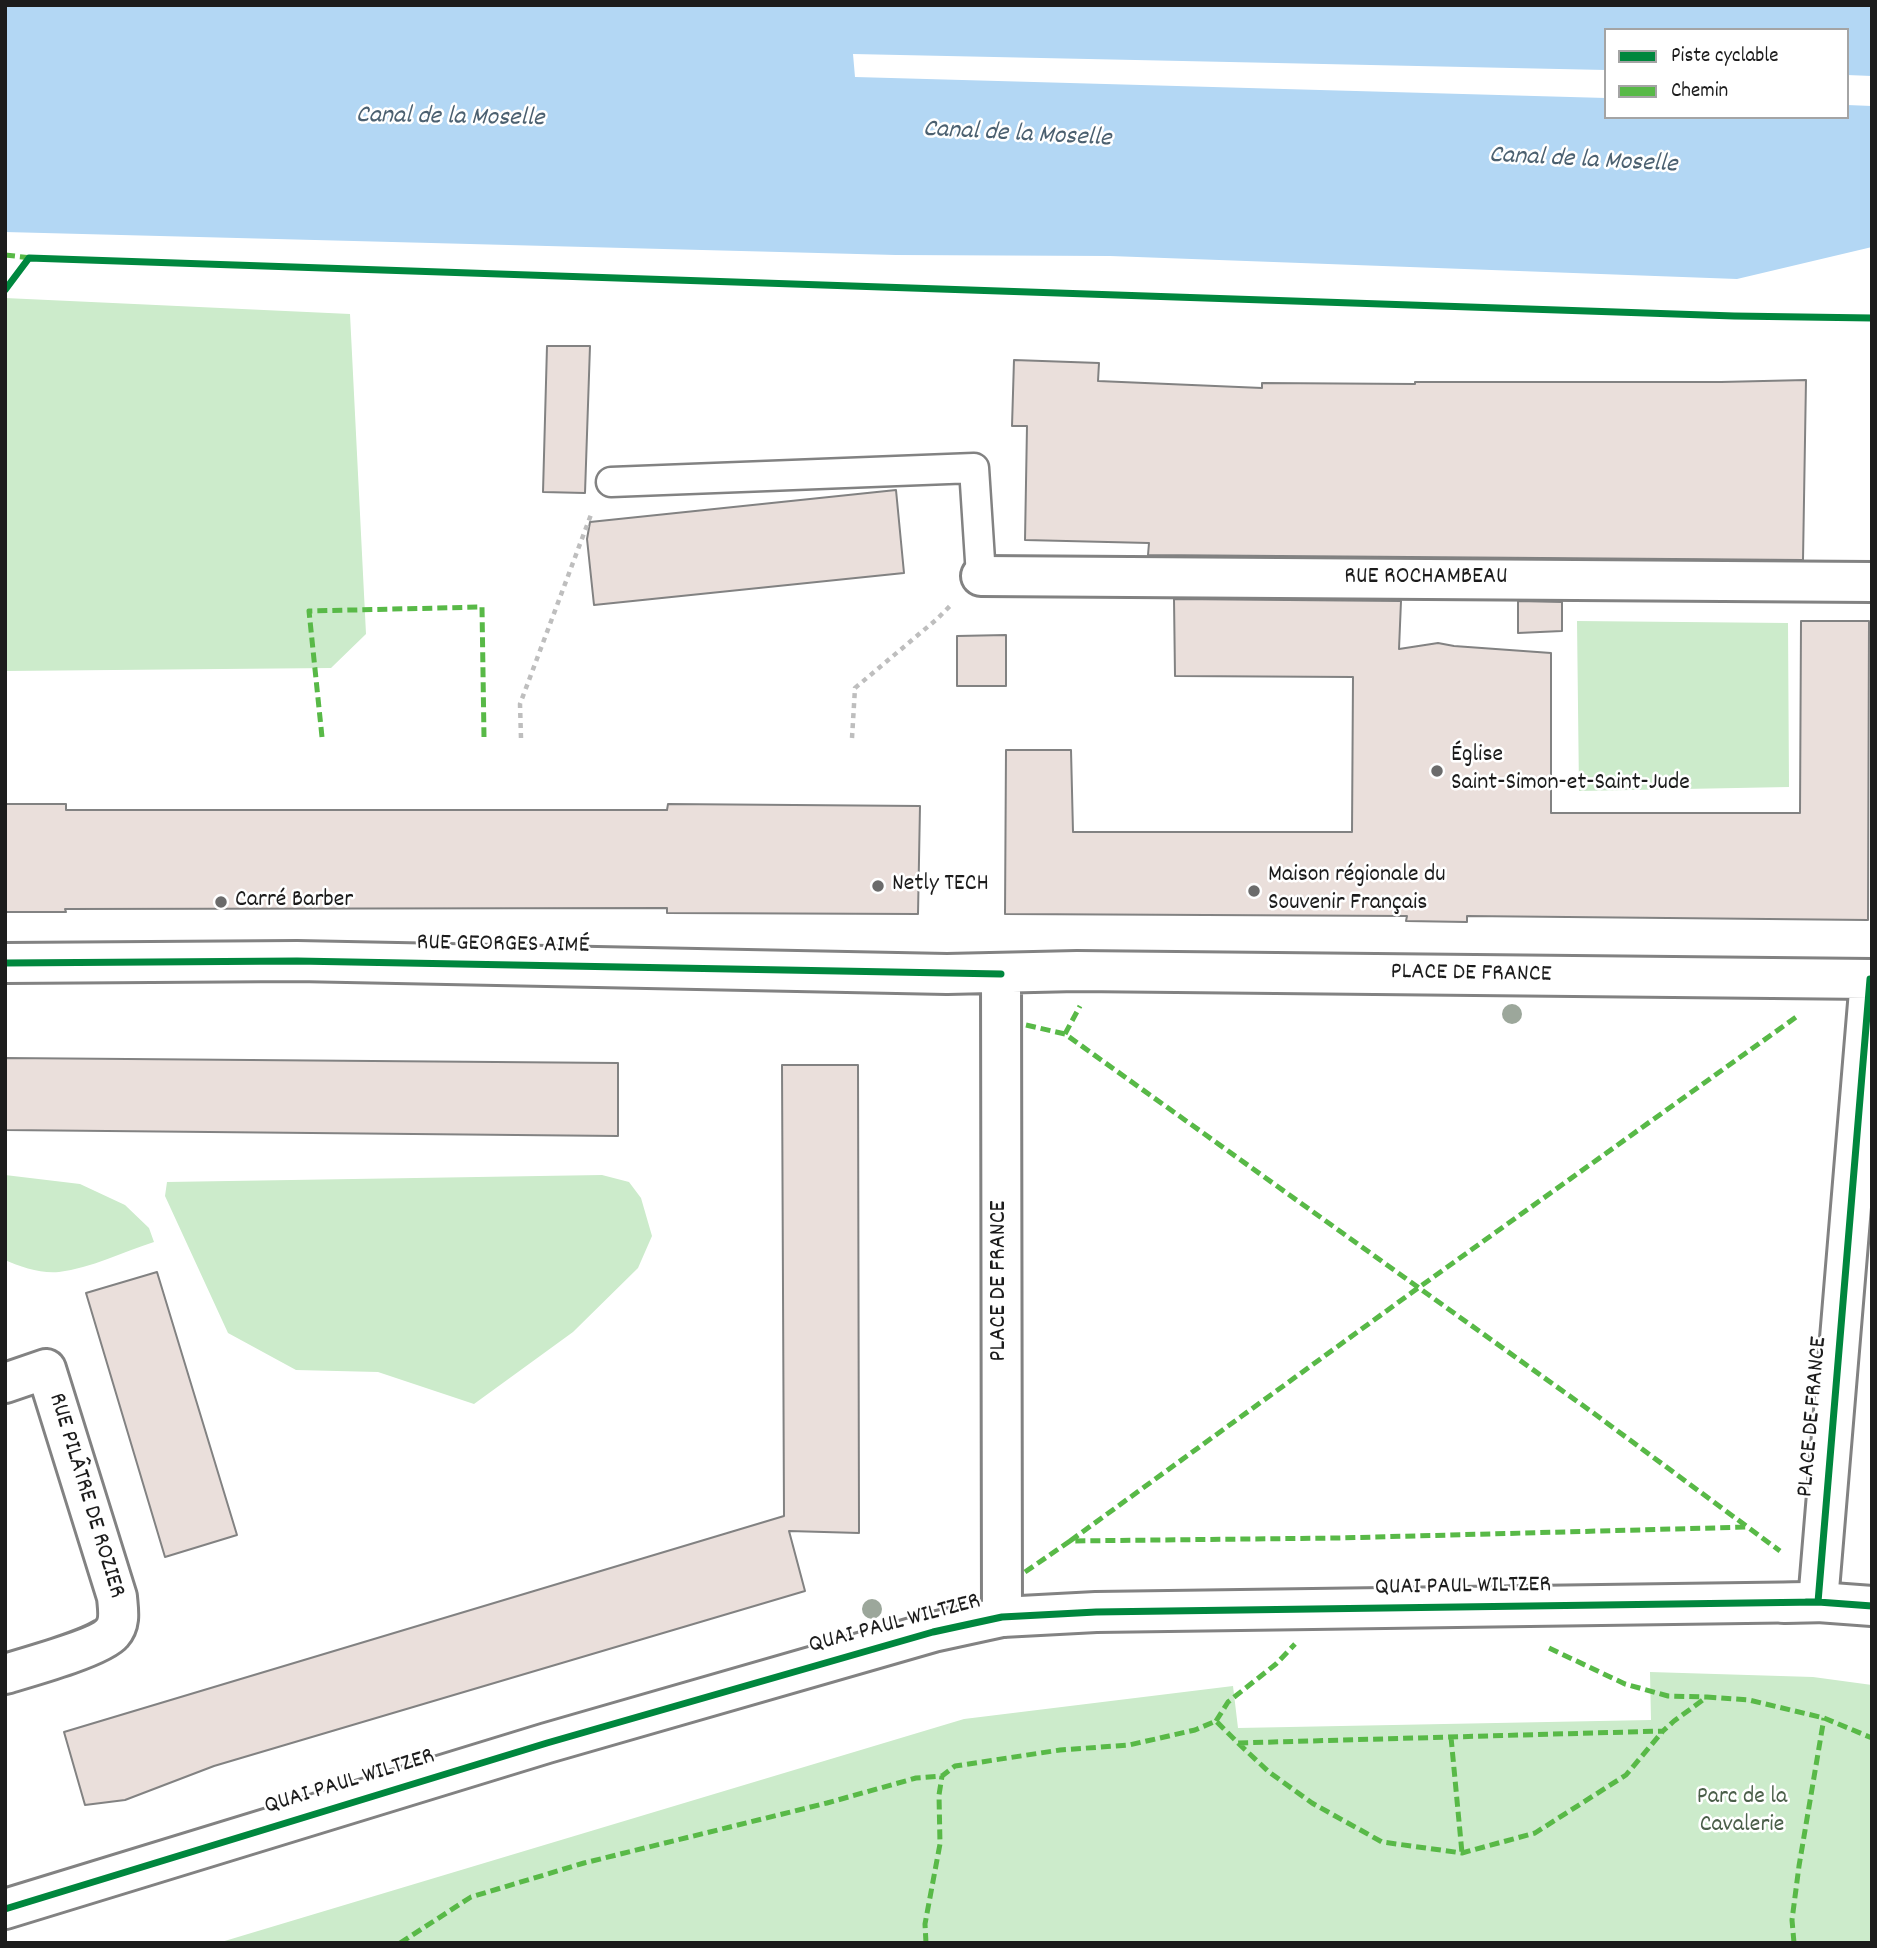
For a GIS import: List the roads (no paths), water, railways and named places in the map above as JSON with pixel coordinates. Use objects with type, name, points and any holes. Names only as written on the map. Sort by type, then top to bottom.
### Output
[{"type":"street","name":"RUE ROCHAMBEAU","points":[[981,576],[1872,582]]},
{"type":"street","name":"RUE GEORGES AIMÉ","points":[[5,963],[297,961],[1001,974]]},
{"type":"street","name":"PLACE DE FRANCE","points":[[1002,1617],[1001,974],[1077,971],[1871,979],[1818,1602]]},
{"type":"street","name":"RUE PILÂTRE DE ROZIER","points":[[5,1674],[93,1645],[112,1634],[119,1618],[117,1597],[46,1368],[6,1381]]},
{"type":"street","name":"QUAI PAUL WILTZER","points":[[5,1909],[547,1743],[933,1632],[1002,1617],[1096,1612],[1818,1602]]},
{"type":"street","points":[[1818,1602],[1872,1606]]},
{"type":"lane","points":[[611,482],[974,468],[981,576]]},
{"type":"water","name":"Canal de la Moselle","points":[[5,5],[1872,5],[1872,76],[1849,75],[1849,28],[1604,28],[1604,70],[853,54],[855,77],[1604,98],[1604,119],[1849,119],[1849,105],[1872,106],[1872,247],[1737,279],[1110,256],[896,255],[5,232]]},
{"type":"place","name":"Église Saint-Simon-et-Saint-Jude","points":[[1437,771]]},
{"type":"place","name":"Netly TECH","points":[[878,886]]},
{"type":"place","name":"Maison régionale du Souvenir Français","points":[[1254,891]]},
{"type":"place","name":"Carré Barber","points":[[221,902]]},
{"type":"park label","name":"Parc de la Cavalerie","points":[[1742,1813]]}]
